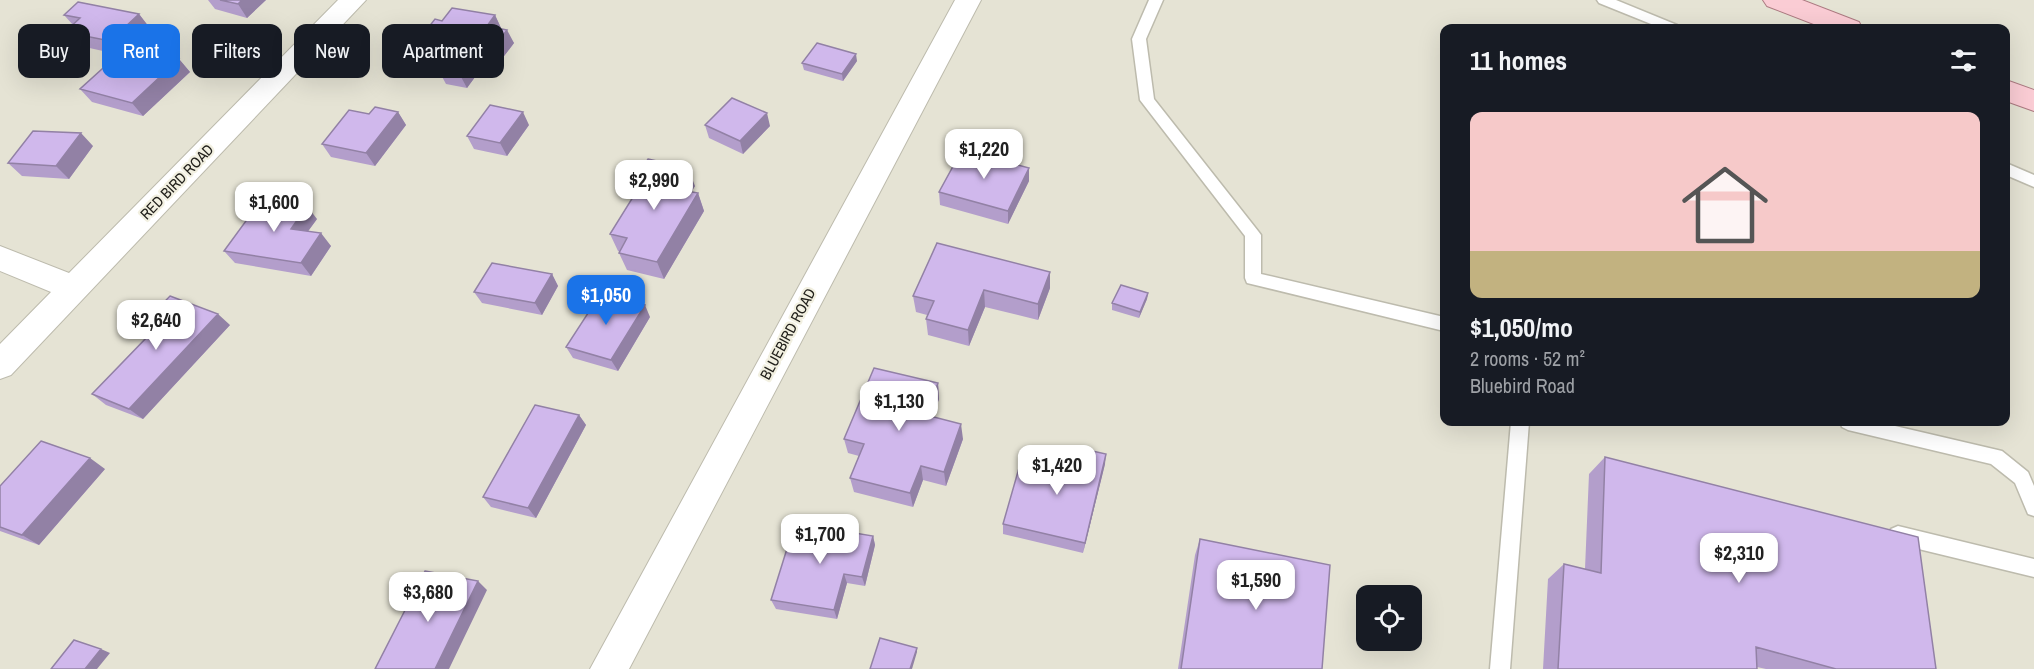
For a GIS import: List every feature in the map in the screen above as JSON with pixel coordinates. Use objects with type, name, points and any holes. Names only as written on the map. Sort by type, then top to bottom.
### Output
[{"type":"main road","points":[[1776,0],[1839,24]]},
{"type":"main road","points":[[2010,92],[2034,101]]},
{"type":"street","name":"RED BIRD ROAD","points":[[0,365],[353,0]]},
{"type":"street","name":"BLUEBIRD ROAD","points":[[609,669],[968,0]]},
{"type":"street","points":[[0,258],[74,288]]},
{"type":"lane","points":[[1156,0],[1139,39],[1147,100],[1253,235],[1253,278],[1440,323]]},
{"type":"lane","points":[[1604,0],[1662,24]]},
{"type":"lane","points":[[2010,171],[2034,181]]},
{"type":"lane","points":[[1500,669],[1520,426]]},
{"type":"lane","points":[[1865,426],[1996,457],[2022,478],[2034,508]]},
{"type":"lane","points":[[1875,530],[2034,568]]},
{"type":"building","points":[[220,0],[242,0],[238,4]]},
{"type":"building","points":[[78,2],[139,14],[128,24],[102,24],[102,39],[90,37],[90,24],[74,24],[80,18],[64,15]]},
{"type":"building","points":[[452,8],[495,15],[488,24],[431,24],[435,19],[442,21]]},
{"type":"building","points":[[817,43],[856,54],[842,74],[802,63]]},
{"type":"building","points":[[102,69],[102,78],[159,78],[132,103],[80,89]]},
{"type":"building","points":[[732,98],[767,113],[740,141],[705,125]]},
{"type":"building","points":[[490,105],[523,112],[500,143],[467,136]]},
{"type":"building","points":[[375,107],[398,112],[366,153],[322,144],[349,110],[369,114]]},
{"type":"building","points":[[33,131],[81,133],[56,166],[8,163]]},
{"type":"building","points":[[962,150],[1029,168],[1008,211],[939,192]]},
{"type":"building","points":[[648,159],[688,168],[676,189],[698,193],[657,262],[619,253],[627,238],[610,234],[643,181],[635,179]]},
{"type":"building","points":[[262,199],[307,206],[291,229],[321,233],[301,263],[224,251]]},
{"type":"building","points":[[937,243],[1050,272],[1038,304],[984,290],[968,330],[926,319],[934,301],[913,296]]},
{"type":"building","points":[[492,263],[552,274],[535,303],[474,292]]},
{"type":"building","points":[[1121,285],[1148,293],[1140,312],[1112,303]]},
{"type":"building","points":[[601,293],[645,305],[611,360],[566,347]]},
{"type":"building","points":[[170,296],[218,314],[129,409],[92,394],[152,332],[140,327]]},
{"type":"building","points":[[874,368],[938,383],[926,415],[961,424],[944,472],[921,466],[910,493],[850,478],[864,444],[844,439]]},
{"type":"building","points":[[535,405],[579,415],[528,508],[483,497]]},
{"type":"building","points":[[41,441],[90,458],[22,535],[0,527],[0,486]]},
{"type":"building","points":[[1070,446],[1106,454],[1085,543],[1003,524],[1021,461],[1064,470]]},
{"type":"building","points":[[1605,457],[1918,537],[1936,669],[1836,669],[1756,647],[1757,669],[1558,669],[1564,564],[1601,573]]},
{"type":"building","points":[[795,523],[873,536],[862,577],[844,574],[834,610],[771,600]]},
{"type":"building","points":[[1200,539],[1330,565],[1322,669],[1181,669]]},
{"type":"building","points":[[425,571],[478,581],[435,669],[375,669]]},
{"type":"building","points":[[880,638],[917,648],[910,669],[870,669]]},
{"type":"building","points":[[74,640],[101,649],[85,669],[51,669]]}]
